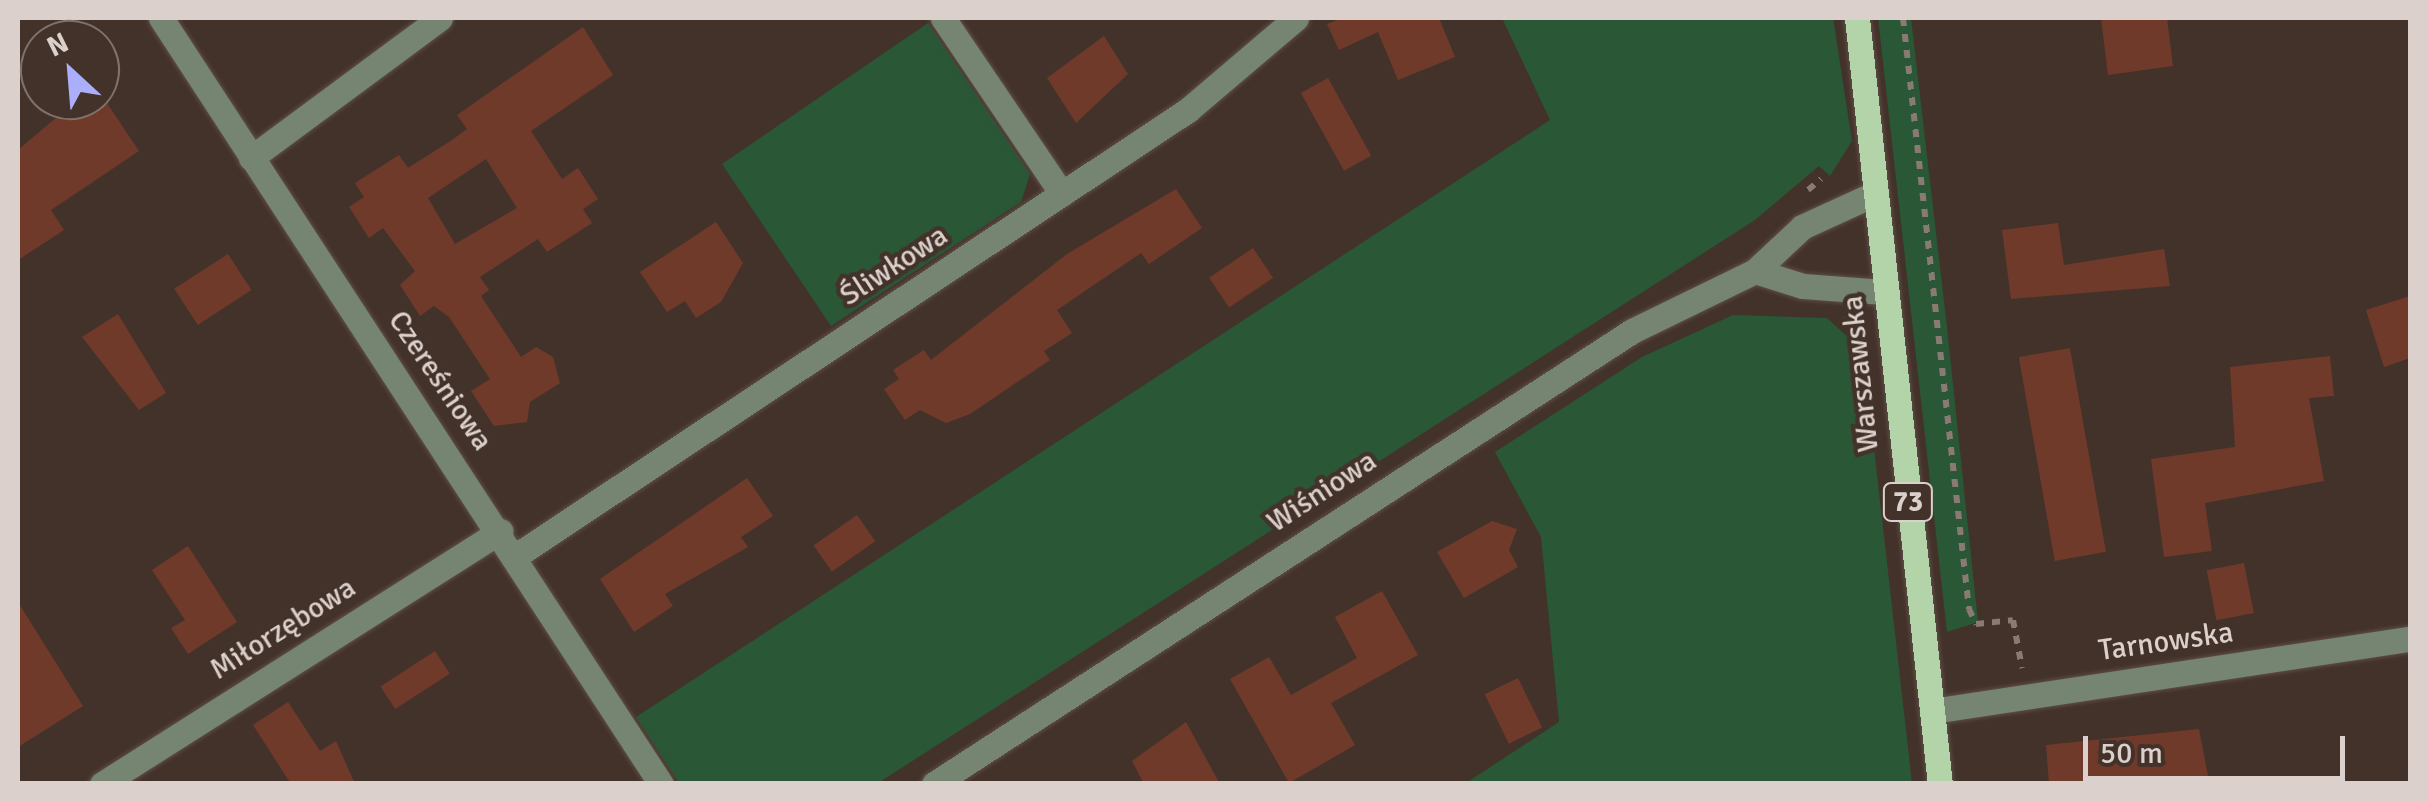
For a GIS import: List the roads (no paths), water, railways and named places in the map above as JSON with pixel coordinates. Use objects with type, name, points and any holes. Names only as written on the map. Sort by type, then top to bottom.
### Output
[{"type":"main road","name":"Warszawska","points":[[1857,18],[1940,784]]},
{"type":"street","name":"Czereśniowa","points":[[161,18],[517,555],[661,784]]},
{"type":"street","points":[[251,158],[440,18]]},
{"type":"street","points":[[944,18],[1062,194]]},
{"type":"street","name":"Śliwkowa","points":[[517,555],[1188,110],[1296,18]]},
{"type":"street","name":"Wiśniowa","points":[[934,784],[1632,331],[1755,272],[1802,227],[1874,194]]},
{"type":"street","points":[[1755,272],[1803,286],[1884,292]]},
{"type":"street","name":"Miłorzębowa","points":[[102,784],[500,530]]},
{"type":"street","name":"Tarnowska","points":[[1932,711],[2410,638]]}]
